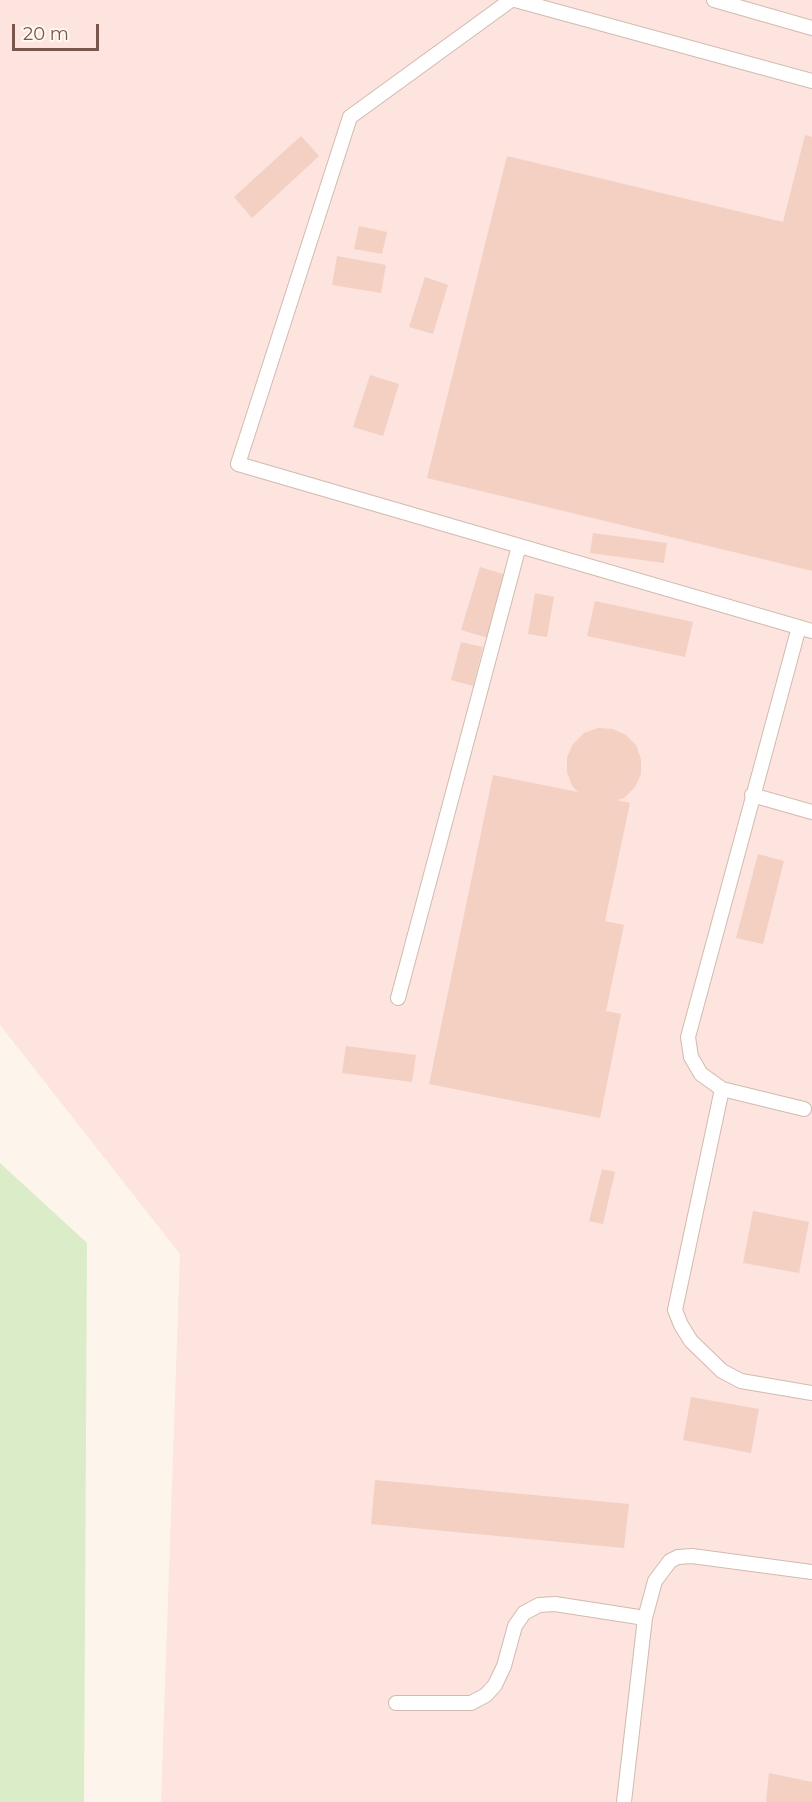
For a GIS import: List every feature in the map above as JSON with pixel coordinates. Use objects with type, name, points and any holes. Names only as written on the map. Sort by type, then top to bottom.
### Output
[{"type":"lane","points":[[804,1109],[722,1089],[700,1074],[691,1057],[688,1037],[752,795],[805,629],[238,464],[350,117],[513,0],[812,81]]},
{"type":"lane","points":[[714,0],[812,28]]},
{"type":"lane","points":[[398,998],[519,546]]},
{"type":"lane","points":[[752,795],[812,812]]},
{"type":"lane","points":[[722,1089],[675,1310],[691,1341],[722,1371],[741,1381],[812,1393]]},
{"type":"lane","points":[[624,1802],[645,1618],[655,1581],[670,1561],[678,1557],[692,1556],[812,1572]]},
{"type":"lane","points":[[396,1703],[471,1703],[486,1695],[495,1685],[504,1666],[515,1626],[524,1613],[539,1605],[555,1604],[645,1618]]},
{"type":"shaded area","points":[[0,0],[812,0],[812,1802],[161,1802],[180,1254],[0,1025]]},
{"type":"green space","points":[[0,1163],[87,1243],[84,1802],[0,1802]]},
{"type":"building","points":[[805,135],[812,137],[812,571],[427,478],[507,156],[783,222]]},
{"type":"building","points":[[301,136],[319,156],[252,218],[234,197]]},
{"type":"building","points":[[359,226],[387,232],[382,254],[354,249]]},
{"type":"building","points":[[337,256],[386,265],[381,293],[332,285]]},
{"type":"building","points":[[425,277],[448,285],[433,334],[409,327]]},
{"type":"building","points":[[370,375],[399,384],[383,436],[353,427]]},
{"type":"building","points":[[593,533],[667,543],[664,563],[590,553]]},
{"type":"building","points":[[480,567],[507,575],[488,638],[461,630]]},
{"type":"building","points":[[535,593],[554,597],[547,637],[528,634]]},
{"type":"building","points":[[595,601],[693,622],[685,657],[587,636]]},
{"type":"building","points":[[461,642],[483,647],[473,686],[451,680]]},
{"type":"building","points":[[598,728],[613,729],[626,735],[636,745],[641,759],[641,774],[635,787],[624,798],[617,800],[630,803],[605,921],[624,925],[606,1011],[621,1014],[600,1118],[429,1084],[493,775],[578,792],[572,786],[567,772],[567,757],[573,744],[584,733]]},
{"type":"building","points":[[758,854],[784,861],[763,944],[736,938]]},
{"type":"building","points":[[346,1046],[416,1055],[412,1082],[342,1073]]},
{"type":"building","points":[[602,1169],[615,1172],[603,1224],[589,1221]]},
{"type":"building","points":[[753,1211],[809,1222],[799,1273],[743,1263]]},
{"type":"building","points":[[691,1397],[759,1409],[751,1453],[683,1440]]},
{"type":"building","points":[[375,1480],[629,1504],[624,1548],[371,1524]]},
{"type":"building","points":[[769,1773],[812,1782],[812,1802],[766,1802]]}]
